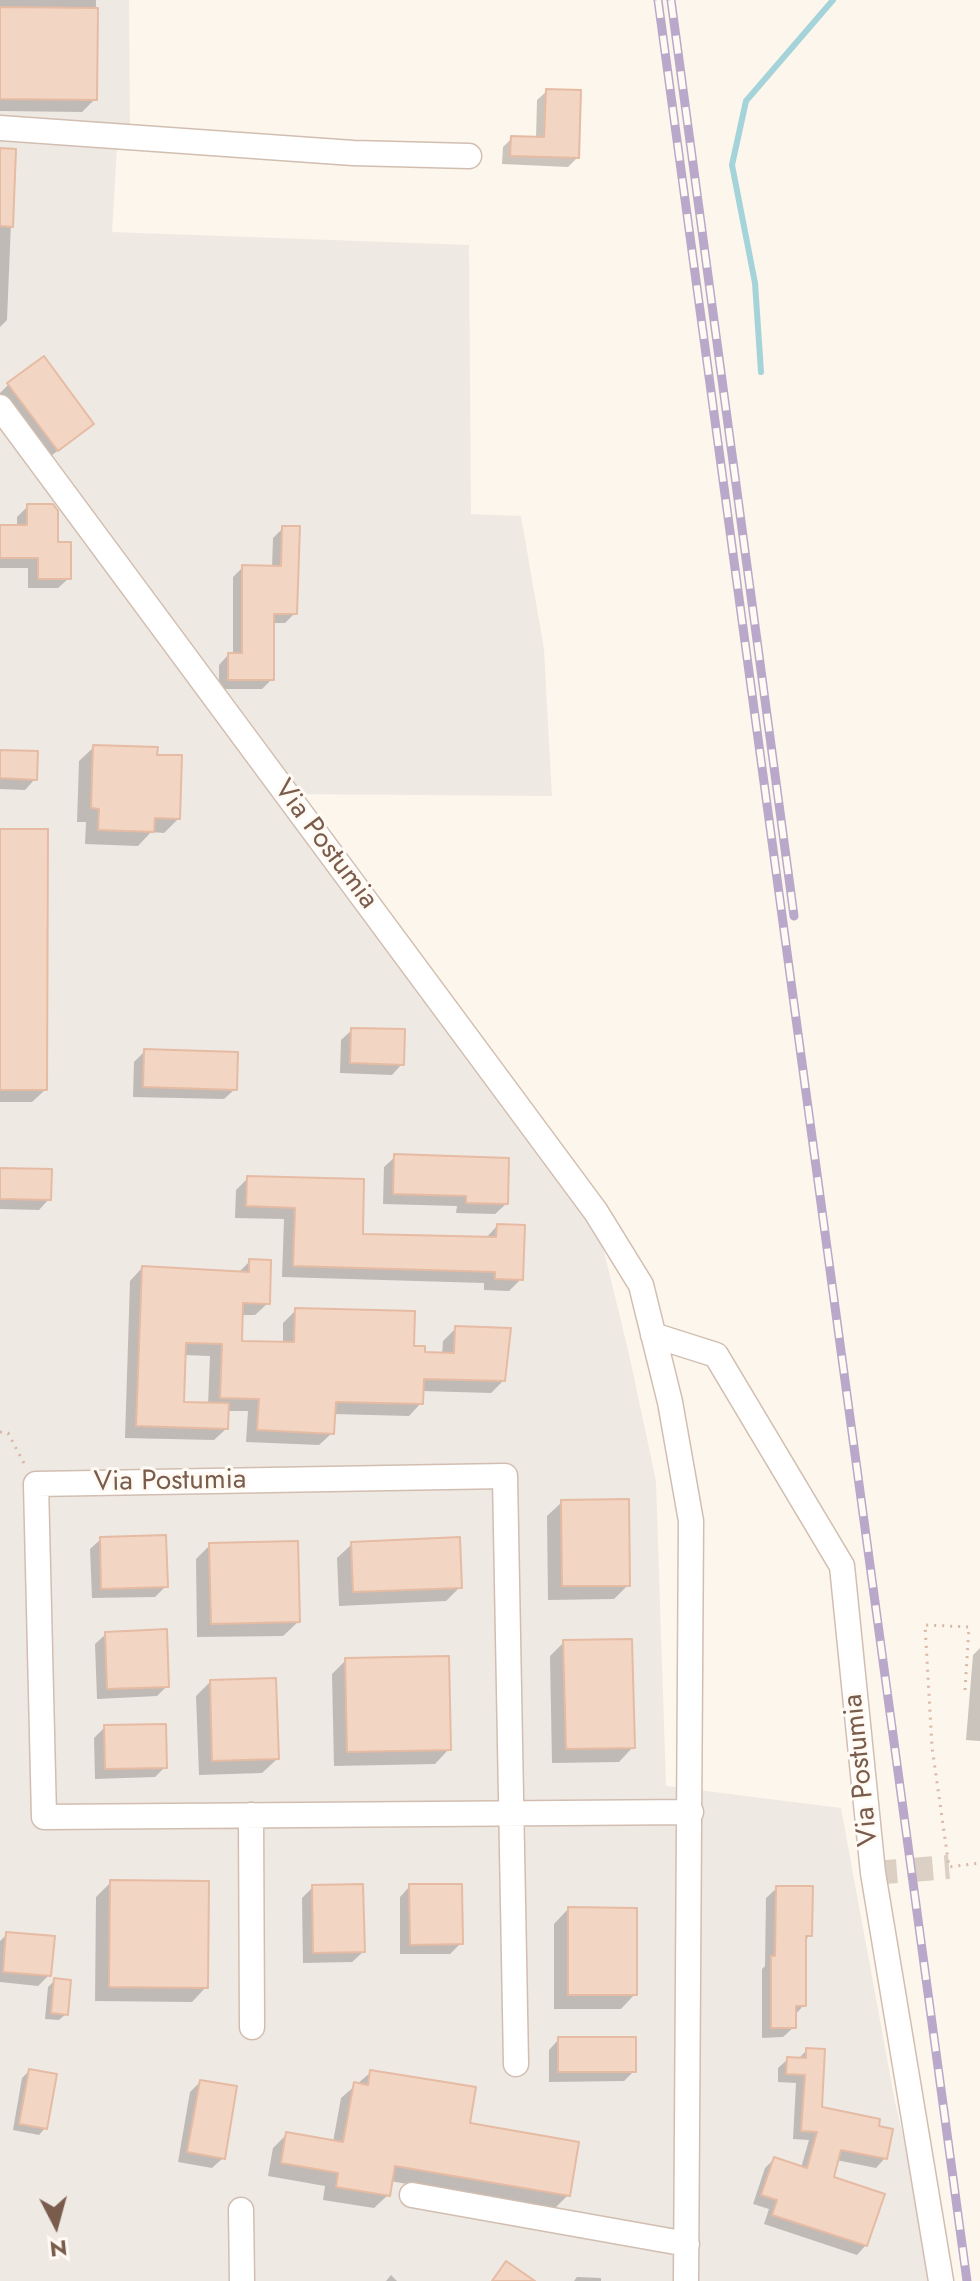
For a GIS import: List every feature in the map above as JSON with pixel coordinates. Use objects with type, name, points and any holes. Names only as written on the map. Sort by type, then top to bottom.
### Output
[{"type":"street","points":[[0,128],[353,153],[469,156]]},
{"type":"street","name":"Via Postumia","points":[[0,407],[596,1212],[641,1285],[670,1402],[691,1521],[686,2281]]},
{"type":"street","name":"Via Postumia","points":[[653,1335],[716,1355],[842,1566],[873,1873],[941,2281]]},
{"type":"street","name":"Via Postumia","points":[[36,1484],[505,1476],[516,2064]]},
{"type":"street","points":[[36,1484],[44,1817],[691,1812]]},
{"type":"street","points":[[251,1815],[252,2027]]},
{"type":"street","points":[[412,2195],[687,2244]]},
{"type":"street","points":[[241,2210],[242,2281]]},
{"type":"path","points":[[0,1432],[8,1433],[36,1484]]},
{"type":"path","points":[[965,1690],[969,1627],[925,1625],[932,1747],[949,1867],[980,1863]]},
{"type":"shaded area","points":[[0,0],[129,0],[130,130],[117,147],[112,232],[469,245],[471,514],[521,516],[544,649],[552,796],[278,794],[600,1235],[656,1481],[666,1786],[841,1808],[895,2102],[919,2206],[930,2281],[0,2281]]},
{"type":"building","points":[[0,7],[98,8],[97,100],[0,99]]},
{"type":"building","points":[[546,89],[581,90],[579,158],[510,156],[511,136],[544,137]]},
{"type":"building","points":[[0,148],[16,149],[13,227],[0,226]]},
{"type":"building","points":[[44,356],[94,424],[58,451],[7,383]]},
{"type":"building","points":[[27,504],[53,504],[58,511],[58,542],[71,542],[71,579],[38,579],[38,558],[0,558],[0,525],[27,525]]},
{"type":"building","points":[[282,526],[300,526],[297,614],[274,614],[274,680],[228,680],[228,653],[242,653],[242,565],[281,566]]},
{"type":"building","points":[[93,745],[158,747],[157,755],[182,755],[180,819],[155,818],[154,832],[98,830],[99,809],[91,808]]},
{"type":"building","points":[[0,750],[38,751],[37,780],[0,778]]},
{"type":"building","points":[[0,829],[48,829],[47,1090],[0,1090]]},
{"type":"building","points":[[351,1028],[405,1029],[404,1065],[350,1063]]},
{"type":"building","points":[[144,1049],[238,1052],[237,1090],[143,1087]]},
{"type":"building","points":[[394,1154],[509,1158],[508,1204],[466,1203],[466,1196],[393,1194]]},
{"type":"building","points":[[0,1168],[52,1169],[51,1200],[0,1199]]},
{"type":"building","points":[[247,1176],[364,1179],[363,1234],[496,1237],[497,1224],[525,1225],[523,1280],[495,1279],[495,1272],[293,1266],[295,1208],[246,1206]]},
{"type":"building","points":[[249,1259],[271,1260],[270,1304],[243,1303],[242,1341],[294,1342],[295,1308],[415,1311],[414,1346],[425,1346],[425,1352],[454,1353],[455,1326],[511,1328],[505,1381],[424,1379],[423,1404],[336,1402],[334,1434],[257,1430],[259,1399],[220,1398],[222,1344],[186,1343],[184,1402],[229,1403],[228,1429],[136,1426],[142,1266],[249,1272]]},
{"type":"building","points":[[629,1499],[630,1586],[562,1586],[561,1500]]},
{"type":"building","points":[[166,1535],[168,1587],[101,1589],[100,1537]]},
{"type":"building","points":[[460,1537],[462,1588],[353,1592],[351,1542]]},
{"type":"building","points":[[298,1541],[300,1622],[211,1624],[209,1543]]},
{"type":"building","points":[[167,1629],[169,1687],[107,1689],[105,1632]]},
{"type":"building","points":[[632,1639],[635,1748],[566,1749],[563,1640]]},
{"type":"building","points":[[449,1656],[451,1750],[347,1752],[345,1658]]},
{"type":"building","points":[[276,1678],[279,1759],[212,1761],[210,1680]]},
{"type":"building","points":[[166,1724],[167,1768],[105,1769],[104,1725]]},
{"type":"building","points":[[110,1880],[209,1881],[208,1988],[109,1987]]},
{"type":"building","points":[[363,1884],[365,1952],[313,1953],[312,1885]]},
{"type":"building","points":[[409,1884],[462,1884],[463,1944],[410,1945]]},
{"type":"building","points":[[776,1886],[813,1886],[812,1936],[806,1936],[806,2006],[796,2006],[796,2028],[771,2028],[771,1956],[775,1956]]},
{"type":"building","points":[[568,1907],[637,1908],[637,1995],[568,1995]]},
{"type":"building","points":[[6,1932],[55,1936],[51,1976],[3,1972]]},
{"type":"building","points":[[54,1978],[71,1980],[68,2015],[51,2013]]},
{"type":"building","points":[[558,2037],[636,2037],[636,2072],[558,2072]]},
{"type":"building","points":[[806,2048],[825,2049],[822,2107],[880,2119],[879,2126],[893,2129],[887,2159],[841,2150],[834,2177],[885,2194],[867,2246],[772,2215],[777,2200],[761,2195],[774,2157],[807,2168],[817,2132],[801,2131],[805,2075],[786,2074],[787,2057],[806,2058]]},
{"type":"building","points":[[29,2069],[57,2074],[47,2129],[19,2124]]},
{"type":"building","points":[[370,2070],[476,2087],[470,2123],[579,2142],[570,2196],[395,2166],[390,2196],[336,2187],[338,2173],[281,2163],[286,2132],[343,2142],[354,2082],[368,2085]]},
{"type":"building","points":[[200,2080],[237,2086],[225,2159],[187,2152]]},
{"type":"building","points":[[506,2261],[535,2281],[492,2281]]},
{"type":"waterway","points":[[761,372],[755,283],[732,165],[746,101],[833,0]]},
{"type":"tunnel","points":[[873,1873],[949,1867]]},
{"type":"railway","points":[[658,0],[967,2281]]},
{"type":"railway","points":[[671,0],[794,916]]}]
